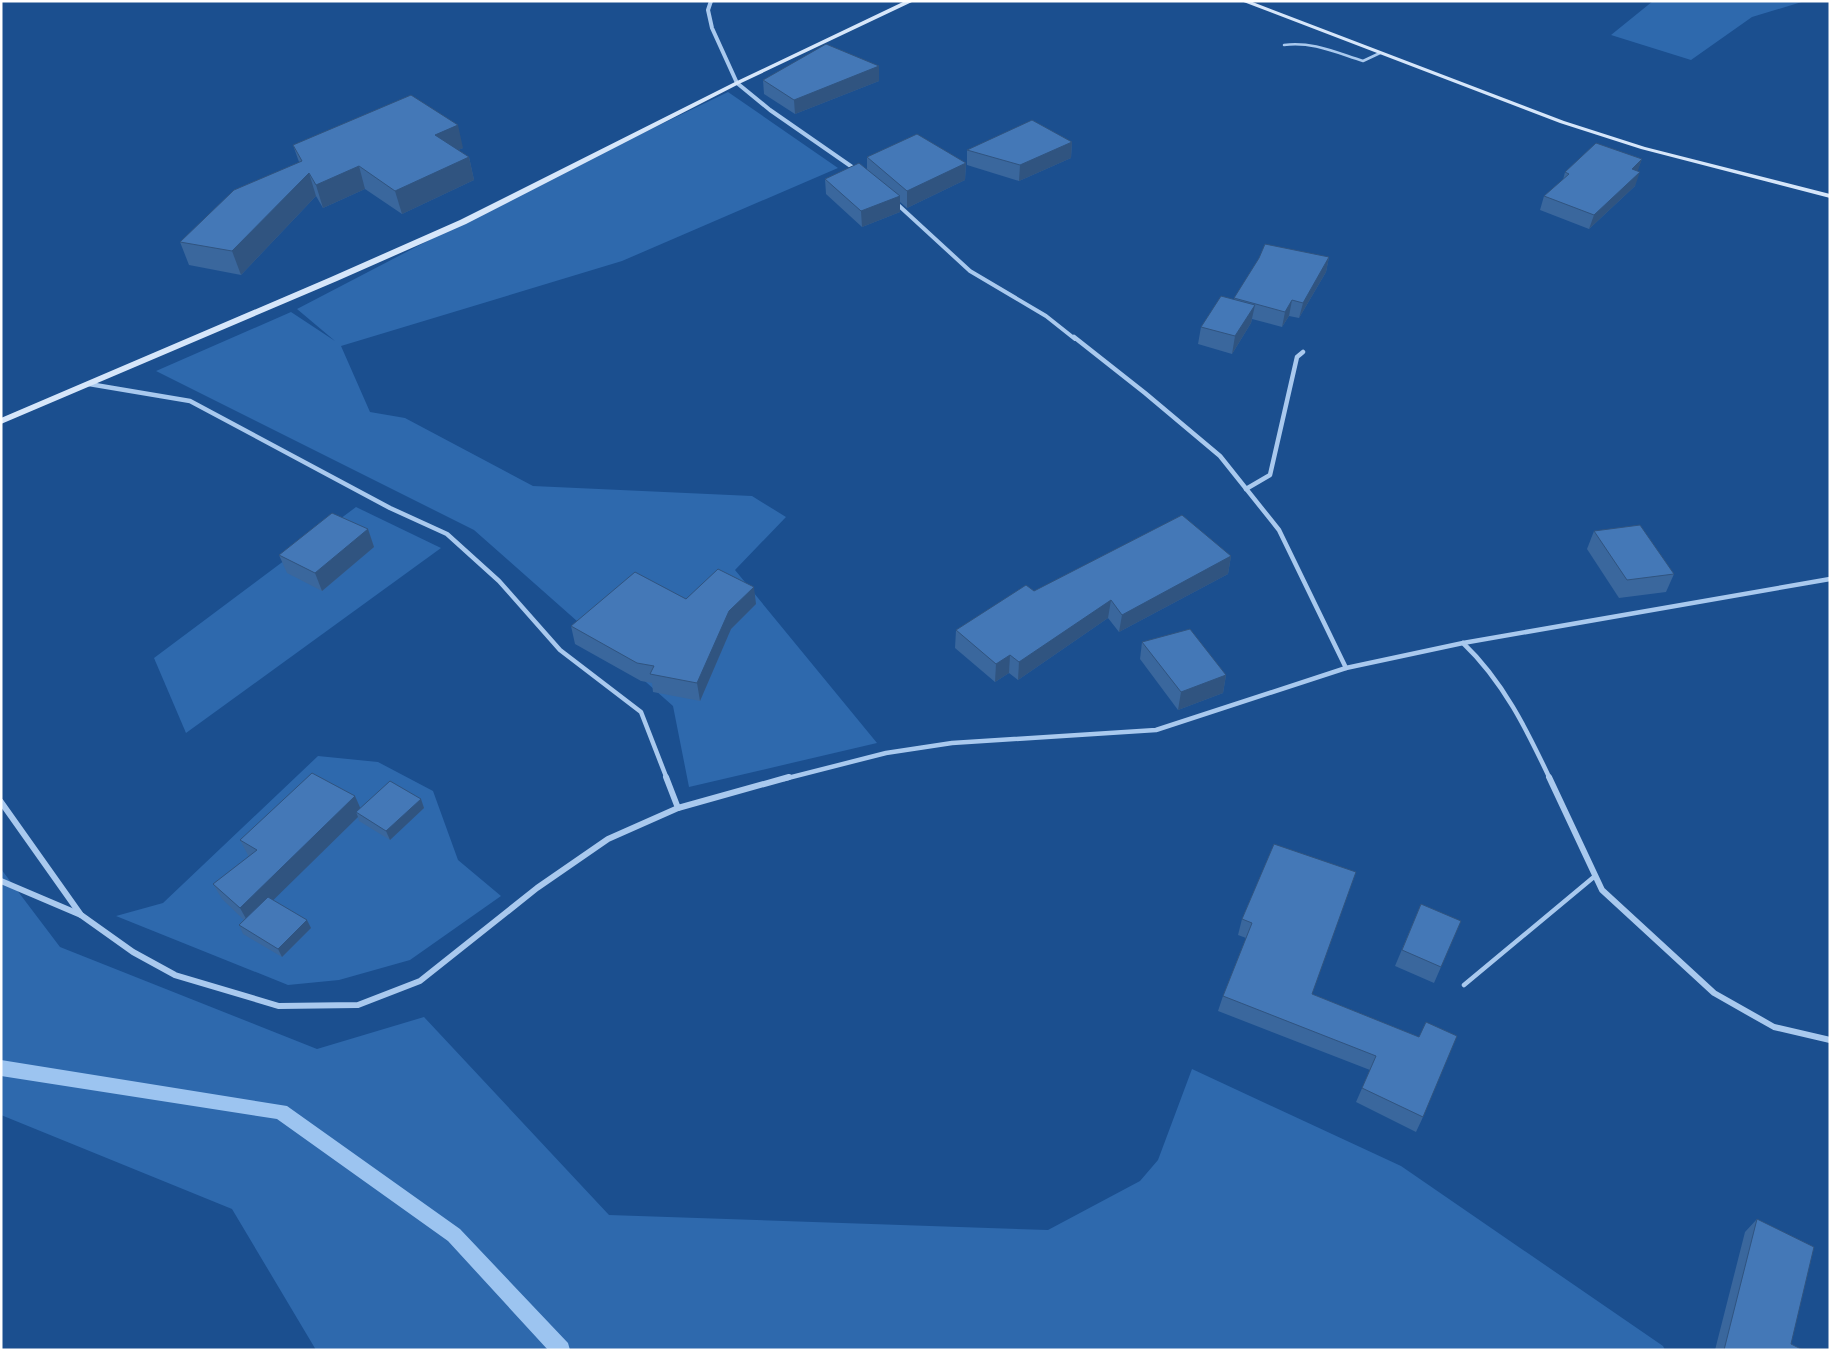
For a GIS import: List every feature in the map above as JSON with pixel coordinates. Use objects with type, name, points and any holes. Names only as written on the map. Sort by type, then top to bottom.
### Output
[{"type":"street","points":[[711,1],[708,10],[712,28],[738,83],[770,110],[817,141],[857,171]]},
{"type":"street","points":[[1,421],[334,280],[463,222],[738,83],[911,1]]},
{"type":"street","points":[[1244,1],[1589,131],[1643,148],[1830,196]]},
{"type":"street","points":[[894,201],[970,271],[1046,316],[1145,393],[1220,456],[1279,530],[1346,668]]},
{"type":"street","points":[[1246,489],[1270,475],[1297,357],[1303,352]]},
{"type":"street","points":[[89,384],[190,401],[390,508],[447,534],[500,581],[560,650],[642,712],[678,808]]},
{"type":"street","points":[[1,881],[81,915],[134,952],[175,975],[279,1006],[358,1005],[420,981],[537,888],[608,839],[678,808],[735,791],[886,753],[952,743],[1156,730],[1346,668],[1463,643],[1830,578]]},
{"type":"street","points":[[1463,643],[1480,659],[1521,718],[1602,890],[1714,993],[1774,1027],[1830,1040]]},
{"type":"street","points":[[1,802],[81,915]]},
{"type":"lane","points":[[1284,45],[1293,43],[1315,46],[1363,61],[1380,53]]},
{"type":"lane","points":[[1464,986],[1595,876]]},
{"type":"shaded area","points":[[1653,1],[1805,1],[1752,17],[1691,60],[1611,35]]},
{"type":"shaded area","points":[[728,92],[838,168],[622,261],[341,346],[370,412],[405,418],[533,486],[752,496],[786,517],[735,570],[877,743],[689,787],[673,706],[474,530],[156,371],[291,312],[335,341],[297,309],[533,186]]},
{"type":"shaded area","points":[[356,507],[441,548],[186,733],[154,658]]},
{"type":"shaded area","points":[[318,756],[378,762],[433,791],[458,860],[501,896],[410,960],[339,980],[288,985],[116,916],[163,903]]},
{"type":"shaded area","points":[[1,869],[60,947],[317,1049],[424,1017],[609,1215],[1048,1230],[1140,1181],[1158,1160],[1192,1069],[1401,1166],[1663,1346],[1665,1350],[316,1350],[232,1209],[1,1115]]},
{"type":"building","points":[[826,44],[879,66],[794,100],[763,80]]},
{"type":"building","points":[[411,95],[458,125],[435,135],[469,157],[395,191],[359,166],[316,185],[309,173],[232,251],[180,242],[234,190],[302,161],[293,145]]},
{"type":"building","points":[[1032,120],[1072,142],[1020,165],[967,150]]},
{"type":"building","points":[[917,134],[966,163],[907,191],[867,157]]},
{"type":"building","points":[[1596,143],[1642,159],[1632,169],[1640,172],[1594,215],[1544,196],[1569,174],[1565,172]]},
{"type":"building","points":[[859,163],[900,196],[861,211],[825,179]]},
{"type":"building","points":[[1265,244],[1329,257],[1303,303],[1292,300],[1285,312],[1234,298],[1259,258]]},
{"type":"building","points":[[1221,296],[1255,305],[1235,336],[1201,327]]},
{"type":"building","points":[[332,513],[368,529],[315,573],[279,555]]},
{"type":"building","points":[[1182,515],[1231,556],[1122,615],[1111,600],[1019,662],[1010,655],[996,664],[956,630],[1026,585],[1034,591]]},
{"type":"building","points":[[1640,525],[1674,574],[1627,580],[1594,531]]},
{"type":"building","points":[[718,569],[754,587],[729,611],[697,683],[650,674],[654,666],[637,663],[571,626],[635,572],[686,599]]},
{"type":"building","points":[[1190,629],[1226,675],[1181,692],[1142,642]]},
{"type":"building","points":[[312,773],[355,796],[240,908],[213,884],[257,850],[240,840]]},
{"type":"building","points":[[390,781],[421,799],[386,831],[356,812]]},
{"type":"building","points":[[1274,844],[1356,872],[1312,994],[1419,1037],[1426,1022],[1457,1036],[1423,1117],[1362,1088],[1376,1056],[1223,996],[1252,923],[1242,919]]},
{"type":"building","points":[[268,897],[307,920],[278,949],[239,925]]},
{"type":"building","points":[[1421,904],[1461,921],[1441,967],[1402,950]]},
{"type":"building","points":[[1757,1219],[1814,1247],[1791,1344],[1803,1350],[1724,1350]]},
{"type":"waterway","points":[[1,1068],[281,1112],[454,1235],[561,1350]]}]
